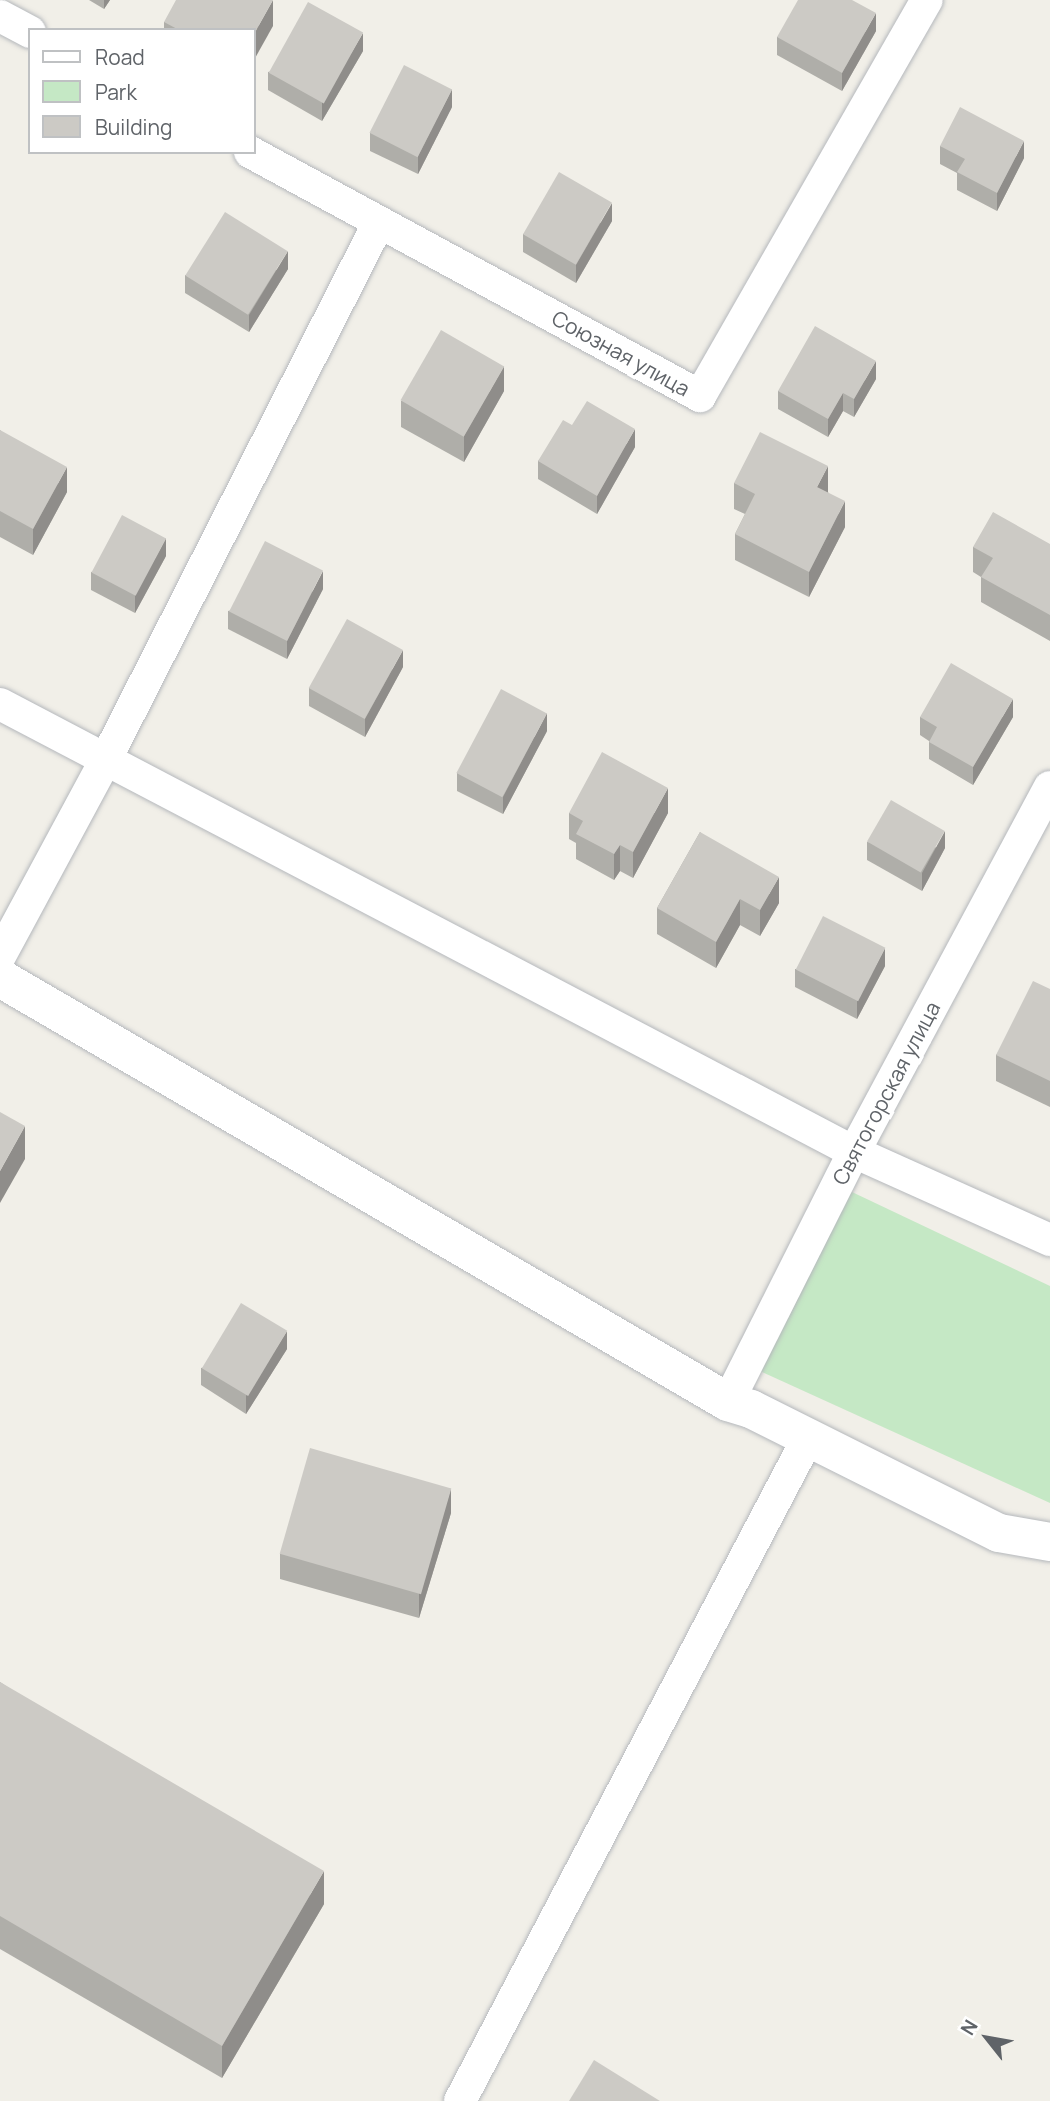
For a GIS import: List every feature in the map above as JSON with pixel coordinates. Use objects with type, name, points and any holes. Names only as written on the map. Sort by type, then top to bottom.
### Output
[{"type":"main road","points":[[0,978],[728,1402],[751,1409],[999,1533],[1050,1542]]},
{"type":"street","name":"Союзная улица","points":[[254,154],[700,396],[927,0]]},
{"type":"street","points":[[0,16],[28,31]]},
{"type":"street","points":[[0,956],[106,759],[379,222]]},
{"type":"street","points":[[0,704],[854,1152],[1050,1240]]},
{"type":"street","name":"Святогорская улица","points":[[728,1402],[854,1152],[1050,787]]},
{"type":"street","points":[[460,2101],[808,1438]]},
{"type":"green space","points":[[852,1192],[1050,1286],[1050,1503],[760,1371],[837,1207]]},
{"type":"building","points":[[176,0],[273,0],[256,30],[256,28],[175,28],[164,22]]},
{"type":"building","points":[[798,0],[852,0],[876,13],[842,73],[777,37]]},
{"type":"building","points":[[308,2],[363,33],[324,103],[269,73]]},
{"type":"building","points":[[404,65],[452,90],[418,157],[369,133]]},
{"type":"building","points":[[960,107],[1024,141],[997,193],[957,172],[965,159],[940,146]]},
{"type":"building","points":[[559,172],[612,202],[576,265],[523,234]]},
{"type":"building","points":[[225,212],[288,251],[248,315],[185,276]]},
{"type":"building","points":[[815,326],[876,361],[854,399],[843,393],[828,419],[778,391]]},
{"type":"building","points":[[441,330],[504,366],[464,437],[400,400]]},
{"type":"building","points":[[587,401],[635,429],[597,496],[538,461],[563,420],[572,425]]},
{"type":"building","points":[[0,430],[67,467],[33,529],[0,511]]},
{"type":"building","points":[[760,432],[828,466],[817,487],[845,501],[809,572],[735,534],[755,494],[734,483]]},
{"type":"building","points":[[993,512],[1050,544],[1050,615],[981,577],[993,558],[973,547]]},
{"type":"building","points":[[122,515],[166,538],[136,596],[91,572]]},
{"type":"building","points":[[265,541],[323,571],[287,641],[229,611]]},
{"type":"building","points":[[347,619],[403,650],[365,719],[309,688]]},
{"type":"building","points":[[951,663],[1013,699],[973,767],[929,742],[937,727],[920,717]]},
{"type":"building","points":[[501,689],[547,713],[502,797],[456,773]]},
{"type":"building","points":[[602,752],[668,788],[633,852],[620,845],[614,854],[576,834],[583,821],[569,813]]},
{"type":"building","points":[[891,800],[945,831],[921,873],[867,842]]},
{"type":"building","points":[[700,832],[779,877],[760,910],[740,899],[716,942],[657,908]]},
{"type":"building","points":[[823,916],[885,948],[858,1001],[796,969]]},
{"type":"building","points":[[1033,981],[1050,989],[1050,1081],[996,1055]]},
{"type":"building","points":[[0,1112],[25,1126],[0,1171]]},
{"type":"building","points":[[241,1303],[287,1331],[248,1396],[202,1368]]},
{"type":"building","points":[[310,1448],[451,1489],[421,1594],[280,1554]]},
{"type":"building","points":[[0,1682],[324,1871],[222,2046],[0,1916]]},
{"type":"building","points":[[594,2060],[660,2101],[569,2101]]}]
